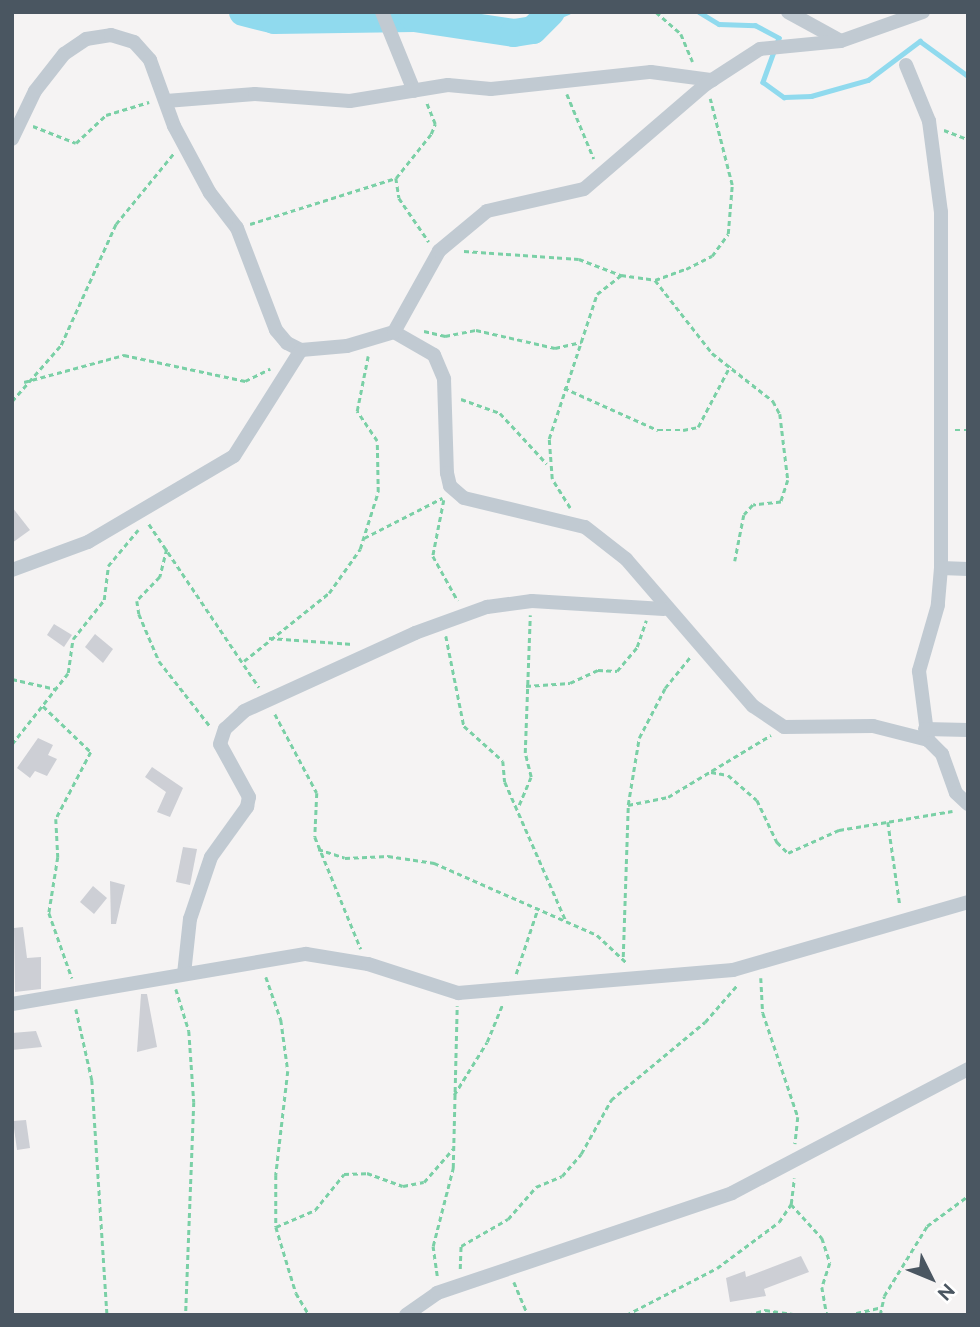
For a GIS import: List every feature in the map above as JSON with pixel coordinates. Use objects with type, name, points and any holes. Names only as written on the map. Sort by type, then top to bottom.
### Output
[{"type":"street","points":[[382,12],[384,30],[416,91]]},
{"type":"street","points":[[788,12],[841,41]]},
{"type":"street","points":[[12,570],[88,542],[233,456],[298,354],[371,339],[399,327],[439,251],[487,211],[545,201],[604,176],[706,81],[760,49],[841,41],[923,12]]},
{"type":"street","points":[[12,139],[35,91],[64,54],[86,39],[111,35],[134,42],[150,60],[183,144],[210,193],[237,228],[276,330],[298,354]]},
{"type":"street","points":[[906,65],[929,121],[941,212],[941,568],[938,605],[919,671],[926,734],[943,754],[956,793],[968,804]]},
{"type":"street","points":[[166,101],[255,94],[350,101],[416,91],[650,72],[706,81]]},
{"type":"street","points":[[399,327],[433,355],[444,393],[447,472],[451,495],[586,527],[626,559],[664,609],[753,706],[784,727],[873,726],[926,734],[968,730]]},
{"type":"street","points":[[941,568],[968,569]]},
{"type":"street","points":[[178,975],[190,919],[211,857],[249,797],[220,744],[225,729],[267,700],[373,652],[467,615],[532,601],[664,609]]},
{"type":"street","points":[[12,1004],[75,996],[259,957],[306,954],[368,964],[458,993],[507,993],[757,965],[968,902]]},
{"type":"street","points":[[405,1315],[438,1293],[732,1193],[790,1166],[968,1069]]},
{"type":"path","points":[[396,178],[398,198],[439,251],[544,254],[579,259],[621,275],[655,280],[712,256],[728,234],[732,185],[706,81],[681,34],[656,12]]},
{"type":"path","points":[[565,81],[571,113],[604,176]]},
{"type":"path","points":[[237,228],[396,178],[435,124],[416,91]]},
{"type":"path","points":[[21,120],[76,143],[121,107],[166,101]]},
{"type":"path","points":[[929,121],[968,139]]},
{"type":"path","points":[[12,401],[24,382],[72,328],[116,224],[148,178],[183,144]]},
{"type":"path","points":[[547,464],[565,388],[597,294],[621,275]]},
{"type":"path","points":[[655,280],[712,353],[773,401],[789,467],[781,502],[753,505],[744,515],[735,561]]},
{"type":"path","points":[[399,327],[444,336],[476,330],[534,347],[581,342]]},
{"type":"path","points":[[244,661],[329,593],[364,538],[378,492],[377,441],[357,411],[371,339]]},
{"type":"path","points":[[24,382],[124,355],[245,381],[298,354]]},
{"type":"path","points":[[565,388],[658,430],[682,430],[698,427],[730,366]]},
{"type":"path","points":[[444,393],[500,413],[547,464],[556,490],[586,527]]},
{"type":"path","points":[[364,538],[451,495]]},
{"type":"path","points":[[451,495],[433,556],[436,569],[467,615]]},
{"type":"path","points":[[12,744],[68,673],[73,639],[104,600],[108,566],[146,520],[244,661],[317,793],[318,849],[368,964]]},
{"type":"path","points":[[167,549],[160,577],[137,601],[139,614],[159,661],[183,687],[220,744]]},
{"type":"path","points":[[519,805],[531,777],[526,753],[530,729],[526,686],[532,601]]},
{"type":"path","points":[[526,686],[570,683],[625,666],[646,629],[648,607]]},
{"type":"path","points":[[443,623],[464,726],[503,761],[505,782],[519,805],[566,920]]},
{"type":"path","points":[[270,638],[329,640],[373,652]]},
{"type":"path","points":[[623,958],[628,805],[639,738],[665,688],[698,646]]},
{"type":"path","points":[[12,679],[57,689]]},
{"type":"path","points":[[43,706],[91,752],[56,820],[58,856],[50,888],[49,913],[75,996],[80,1042],[92,1080],[107,1315]]},
{"type":"path","points":[[628,805],[668,797],[784,727]]},
{"type":"path","points":[[711,772],[728,775],[757,800],[776,842],[788,853],[839,830],[954,810]]},
{"type":"path","points":[[888,822],[902,923]]},
{"type":"path","points":[[318,849],[345,858],[388,856],[433,863],[597,935],[640,976]]},
{"type":"path","points":[[454,1096],[487,1042],[538,908]]},
{"type":"path","points":[[259,957],[281,1020],[288,1072],[276,1175],[276,1227],[296,1293],[309,1315]]},
{"type":"path","points":[[626,1315],[718,1268],[779,1222],[791,1204],[790,1166],[796,1141],[797,1117],[763,1013],[757,965]]},
{"type":"path","points":[[463,1286],[461,1247],[508,1219],[536,1187],[562,1176],[581,1154],[611,1100],[705,1022],[757,965]]},
{"type":"path","points":[[178,975],[189,1031],[194,1102],[186,1315]]},
{"type":"path","points":[[438,1293],[433,1246],[450,1192],[458,993]]},
{"type":"path","points":[[276,1227],[315,1210],[344,1174],[367,1173],[386,1185],[424,1182],[453,1149]]},
{"type":"path","points":[[880,1315],[879,1308],[927,1226],[968,1196]]},
{"type":"path","points":[[791,1204],[822,1238],[830,1263],[822,1287],[827,1315]]},
{"type":"path","points":[[509,1269],[528,1315]]},
{"type":"path","points":[[848,1315],[879,1308]]},
{"type":"path","points":[[748,1315],[765,1310],[802,1315]]},
{"type":"building","points":[[12,507],[30,530],[12,543]]},
{"type":"building","points":[[54,624],[72,635],[64,647],[47,635]]},
{"type":"building","points":[[95,634],[113,649],[103,663],[85,647]]},
{"type":"building","points":[[38,738],[53,745],[48,755],[57,759],[47,776],[35,771],[30,778],[17,768]]},
{"type":"building","points":[[152,767],[183,788],[170,817],[157,812],[166,792],[145,777]]},
{"type":"building","points":[[183,847],[197,849],[190,885],[176,882]]},
{"type":"building","points":[[110,881],[125,885],[116,924],[111,924]]},
{"type":"building","points":[[93,886],[107,898],[94,914],[80,902]]},
{"type":"building","points":[[23,927],[27,958],[41,957],[41,989],[15,992],[14,928]]},
{"type":"building","points":[[141,994],[147,994],[157,1047],[137,1052]]},
{"type":"building","points":[[36,1031],[42,1047],[12,1050],[12,1033]]},
{"type":"building","points":[[26,1120],[30,1148],[17,1150],[13,1121]]},
{"type":"building","points":[[801,1256],[809,1272],[764,1289],[766,1296],[730,1302],[726,1278],[745,1271],[746,1277]]},
{"type":"waterway","points":[[243,12],[274,20],[414,18],[514,33],[533,30],[551,12]]},
{"type":"waterway","points":[[549,20],[568,12]]},
{"type":"waterway","points":[[699,12],[719,24],[755,25],[779,38],[763,82],[784,97],[811,96],[868,80],[920,41],[968,76]]}]
